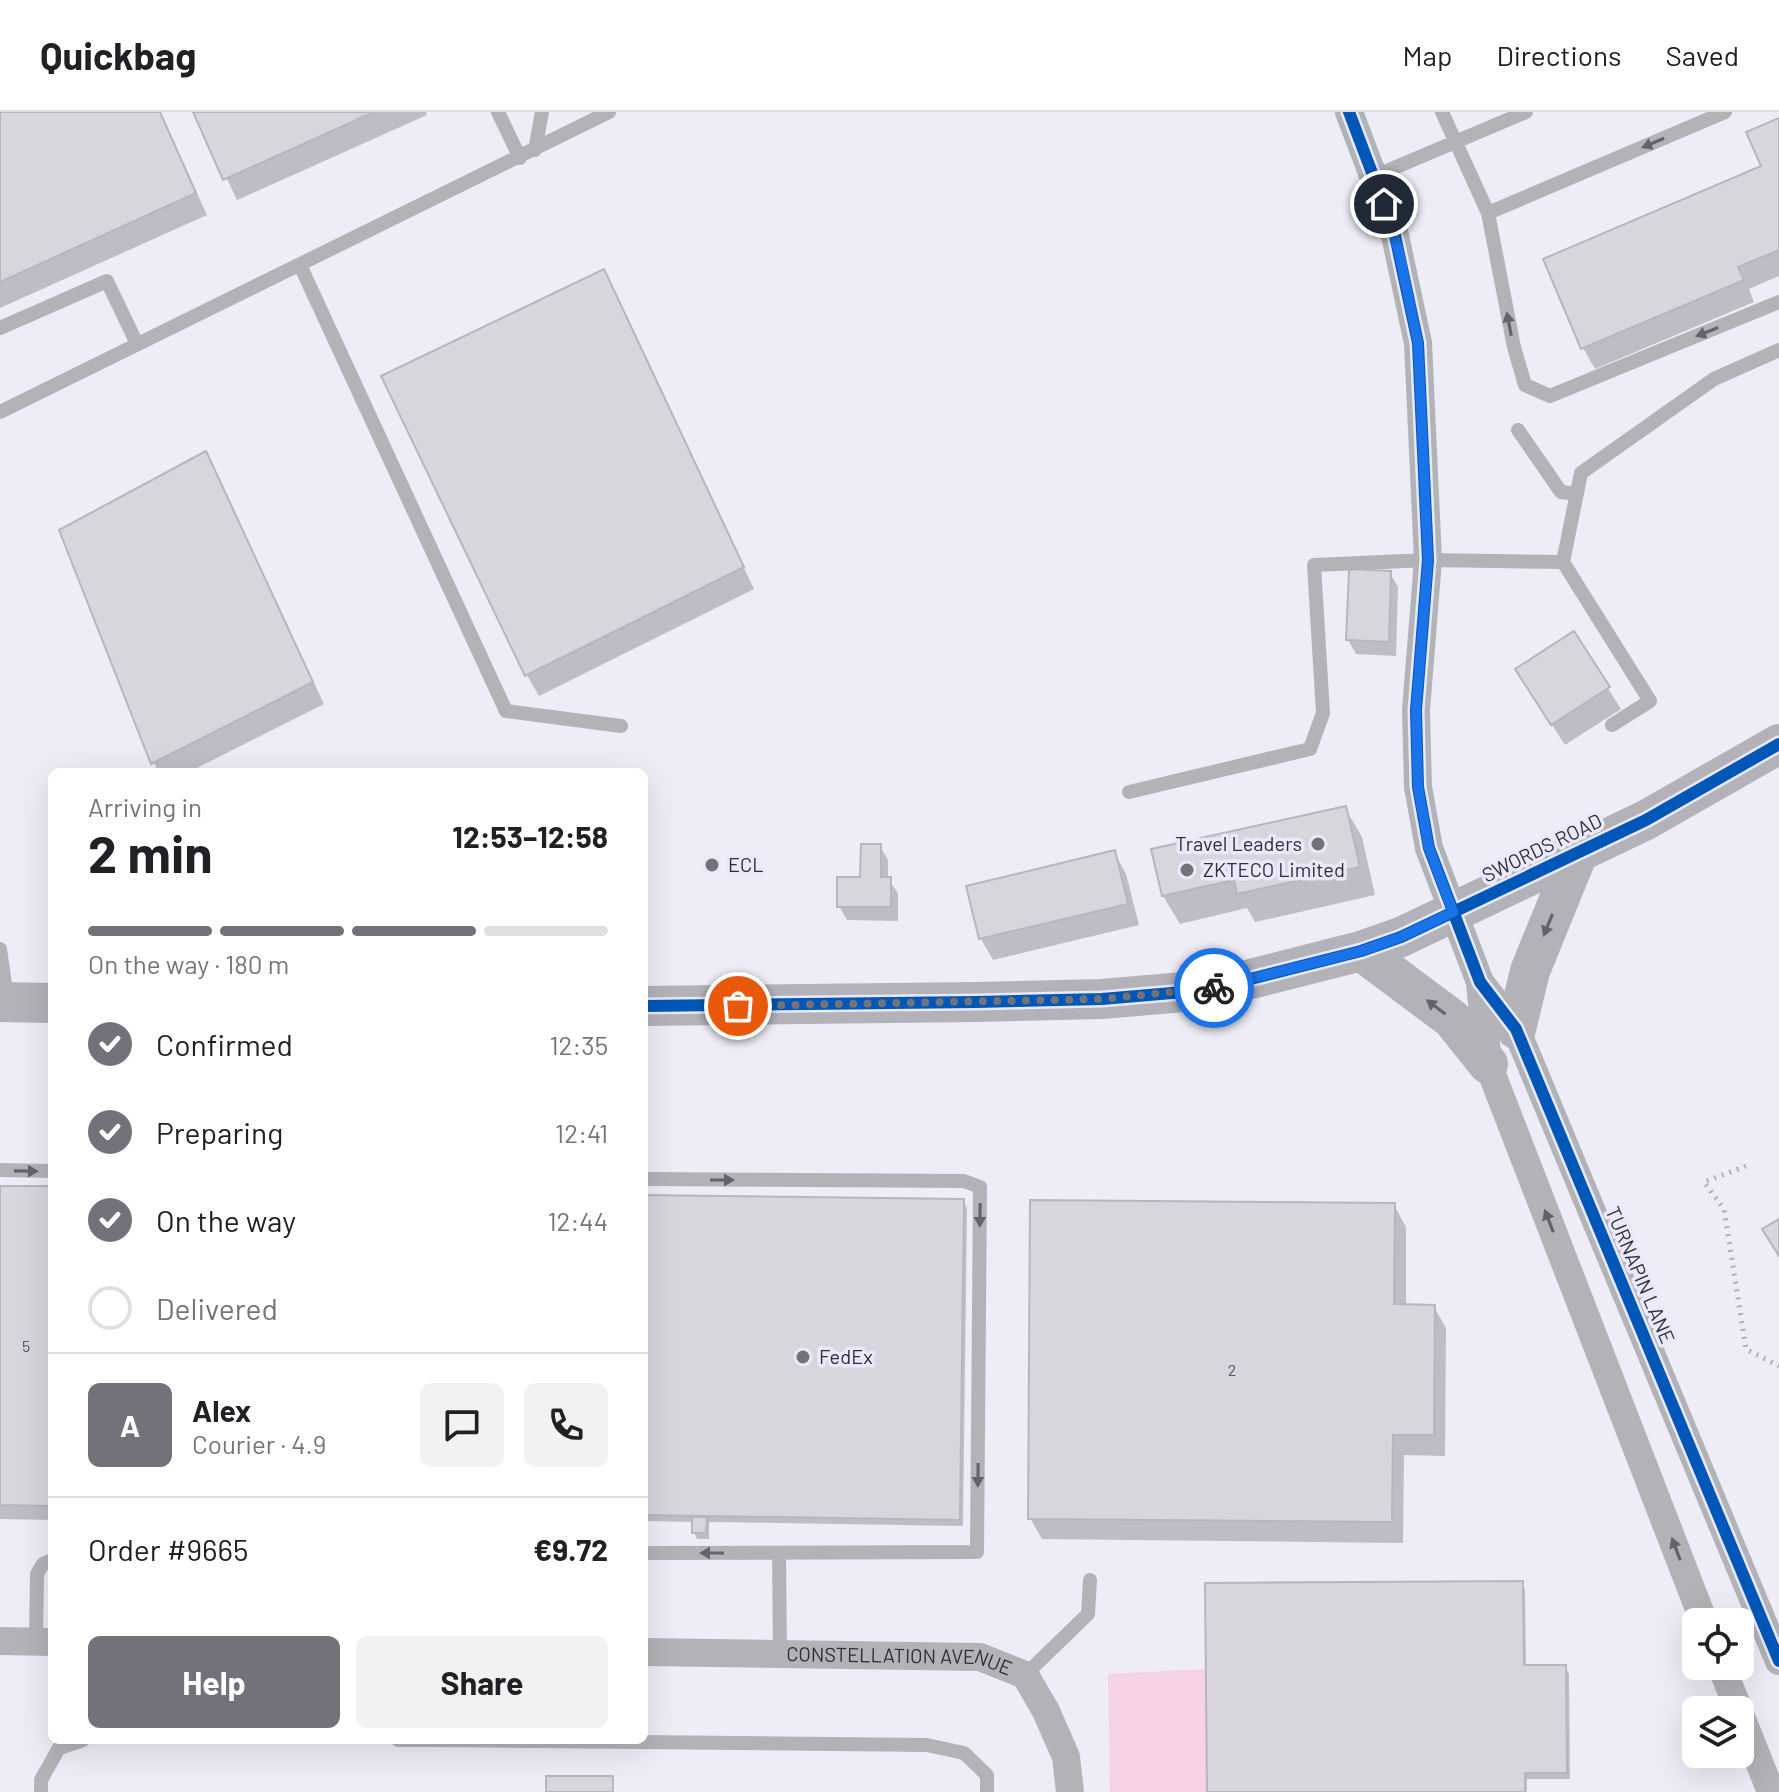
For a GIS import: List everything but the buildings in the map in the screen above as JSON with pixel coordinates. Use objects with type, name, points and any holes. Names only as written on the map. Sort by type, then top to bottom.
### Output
[{"type":"main road","name":"SWORDS ROAD","points":[[648,1006],[1102,999],[1207,990],[1361,951],[1401,937],[1658,813],[1779,744]]},
{"type":"main road","points":[[1516,1029],[1530,971],[1578,853]]},
{"type":"main road","points":[[1361,951],[1452,1019],[1488,1064]]},
{"type":"main road","points":[[4,1002],[48,1003]]},
{"type":"street","name":"TURNAPIN LANE","points":[[1349,112],[1375,176],[1399,252],[1418,343],[1428,560],[1416,710],[1418,787],[1429,848],[1480,982],[1488,1064],[1699,1608]]},
{"type":"street","name":"TURNAPIN LANE","points":[[1480,982],[1516,1029],[1779,1661]]},
{"type":"street","points":[[0,1641],[44,1642]]},
{"type":"street","name":"CONSTELLATION AVENUE","points":[[648,1652],[980,1657],[1025,1675],[1046,1711],[1066,1757],[1070,1792]]},
{"type":"street","points":[[1754,1750],[1771,1792]]},
{"type":"lane","points":[[498,112],[520,158]]},
{"type":"lane","points":[[535,150],[542,112]]},
{"type":"lane","points":[[0,412],[609,112]]},
{"type":"lane","points":[[1442,112],[1488,213],[1514,347],[1525,385],[1550,396],[1779,302]]},
{"type":"lane","points":[[1375,176],[1526,112]]},
{"type":"lane","points":[[1488,213],[1725,112]]},
{"type":"lane","points":[[300,265],[506,711],[621,726]]},
{"type":"lane","points":[[0,328],[107,281],[137,344]]},
{"type":"lane","points":[[1612,725],[1650,701],[1563,562],[1581,473],[1714,379],[1779,350]]},
{"type":"lane","points":[[1518,430],[1561,492],[1577,494]]},
{"type":"lane","points":[[1129,792],[1310,749],[1323,713],[1314,565],[1428,560],[1563,562]]},
{"type":"lane","points":[[0,949],[4,1002]]},
{"type":"lane","points":[[0,1170],[48,1171]]},
{"type":"lane","points":[[648,1179],[964,1181],[980,1187],[977,1552],[648,1553]]},
{"type":"lane","points":[[779,1553],[780,1654]]},
{"type":"lane","points":[[44,1642],[37,1574],[48,1562]]},
{"type":"lane","points":[[1025,1675],[1088,1614],[1090,1580]]},
{"type":"lane","points":[[648,1742],[927,1745],[964,1753],[987,1775],[987,1792]]},
{"type":"lane","points":[[41,1792],[41,1780],[59,1748],[71,1744]]},
{"type":"path","points":[[1746,1166],[1704,1182],[1724,1209],[1746,1349],[1779,1366]]},
{"type":"shaded area","points":[[1206,1669],[1207,1792],[1110,1792],[1108,1674]]},
{"type":"cycle path","points":[[1349,112],[1394,231],[1418,343],[1428,560],[1416,710],[1418,787],[1429,848],[1480,982],[1516,1029],[1779,1661]]},
{"type":"cycle path","points":[[648,1006],[1102,999],[1207,990],[1361,951],[1401,937],[1646,820],[1779,744]]},
{"type":"way so far","points":[[738,1006],[1102,999],[1214,988]]},
{"type":"place","name":"Travel Leaders","points":[[1318,844]]},
{"type":"place","name":"ECL","points":[[712,865]]},
{"type":"place","name":"ZKTECO Limited","points":[[1187,870]]},
{"type":"place","name":"FedEx","points":[[803,1357]]},
{"type":"route","points":[[1214,988],[1361,951],[1401,937],[1453,912],[1429,848],[1418,787],[1416,710],[1428,560],[1418,343],[1394,231],[1384,204]]}]
